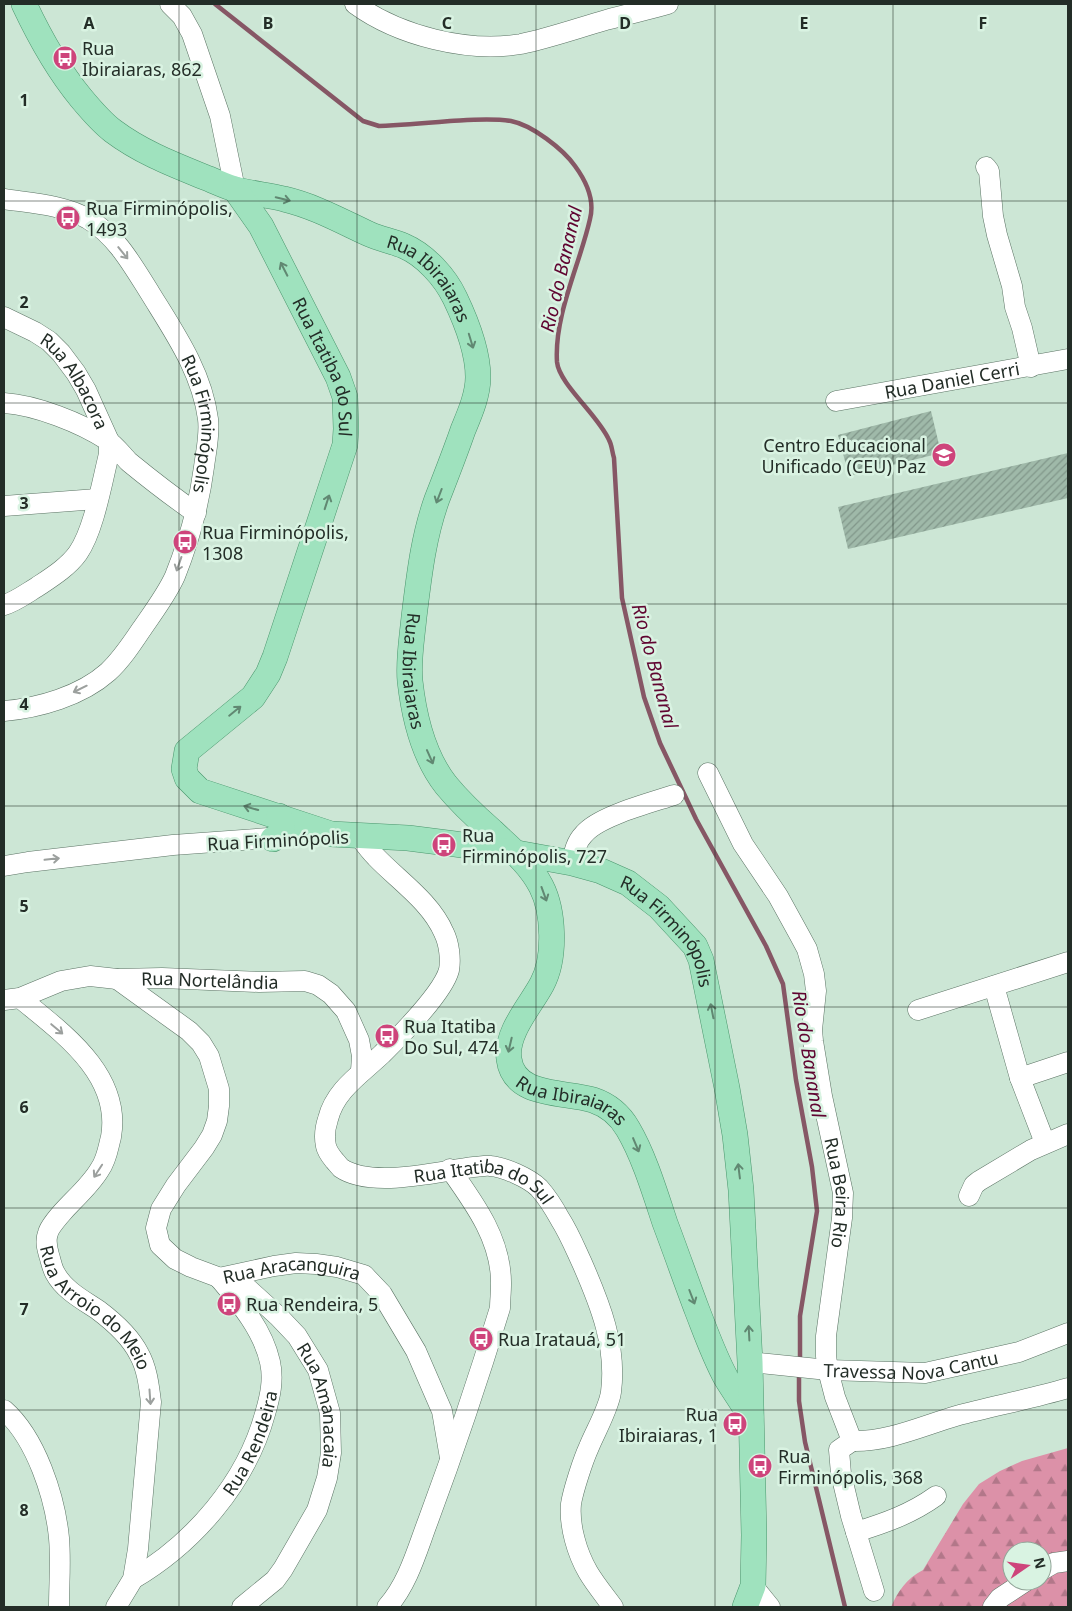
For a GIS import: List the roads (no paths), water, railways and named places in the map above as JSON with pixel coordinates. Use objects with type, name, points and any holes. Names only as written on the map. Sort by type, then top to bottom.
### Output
[{"type":"main road","name":"Rua Ibiraiaras","points":[[24,4],[41,40],[57,67],[92,111],[109,128],[132,144],[161,160],[235,189],[286,199],[338,218],[370,234],[409,248],[427,261],[450,288],[461,312],[473,347],[478,377],[475,400],[428,528],[421,566],[409,673],[421,733],[430,758],[449,788],[468,809],[518,853],[534,874],[543,890],[551,925],[548,969],[543,983],[515,1029],[508,1051],[509,1061],[518,1079],[528,1086],[542,1091],[590,1099],[607,1106],[627,1126],[651,1182],[710,1345],[721,1367],[742,1388]]},
{"type":"main road","name":"Rua Itatiba do Sul","points":[[235,189],[261,226],[338,377],[345,396],[345,445],[268,674],[253,697],[188,751],[184,769],[187,778],[200,791],[219,798],[276,827],[331,834]]},
{"type":"main road","name":"Rua Firminópolis","points":[[331,834],[408,838],[518,853],[572,863],[601,871],[628,883],[645,894],[695,946],[701,960],[735,1135],[757,1362],[742,1388],[751,1417],[754,1535],[749,1597]]},
{"type":"main road","points":[[721,1367],[757,1362]]},
{"type":"street","points":[[170,4],[182,16],[192,34],[220,116],[235,189]]},
{"type":"street","points":[[355,4],[384,21],[415,34],[432,39],[487,46],[522,44],[668,4]]},
{"type":"street","points":[[986,166],[989,171],[992,208],[997,235],[1010,279],[1030,367]]},
{"type":"street","name":"Rua Firminópolis","points":[[4,198],[67,210],[78,214],[97,225],[126,255],[184,347],[200,388],[208,418],[209,434],[196,513],[174,578],[126,652],[108,672],[68,696],[42,704],[4,711]]},
{"type":"street","name":"Rua Albacora","points":[[4,317],[35,332],[49,341],[61,353],[86,390],[109,441],[109,454],[88,533],[78,553],[52,578],[4,605]]},
{"type":"street","name":"Rua Daniel Cerri","points":[[836,401],[1068,360]]},
{"type":"street","points":[[4,403],[35,409],[81,426],[109,441],[127,460],[196,513]]},
{"type":"street","points":[[4,506],[97,499]]},
{"type":"street","name":"Rua Beira Rio","points":[[708,773],[743,844],[778,896],[800,936],[814,974],[816,991],[812,1030],[813,1041],[822,1096],[844,1193],[820,1369],[852,1442]]},
{"type":"street","points":[[572,863],[576,846],[584,834],[596,822],[674,795]]},
{"type":"street","name":"Rua Firminópolis","points":[[4,866],[173,845],[276,827]]},
{"type":"street","name":"Rua Itatiba do Sul","points":[[359,836],[375,856],[416,895],[435,917],[445,933],[449,951],[449,969],[442,985],[429,1003],[338,1096],[330,1108],[326,1127],[326,1145],[340,1168],[367,1177],[382,1178],[418,1175],[450,1169],[490,1166],[513,1172],[537,1186],[553,1206],[566,1229],[595,1292],[611,1348],[613,1374],[610,1397],[586,1454],[572,1503],[572,1522],[579,1552],[588,1572],[613,1607]]},
{"type":"street","name":"Rua Itatiba do Sul","points":[[385,838],[396,876]]},
{"type":"street","points":[[918,1010],[1068,962]]},
{"type":"street","name":"Rua Nortelândia","points":[[12,999],[61,981],[90,976],[117,979],[305,981],[331,994],[346,1011],[359,1040],[362,1056],[361,1071]]},
{"type":"street","name":"Rua Aracanguira","points":[[117,979],[189,1031],[201,1043],[209,1056],[219,1089],[219,1106],[215,1128],[204,1148],[167,1197],[161,1209],[156,1228],[160,1245],[175,1259],[219,1278],[296,1263],[337,1267],[364,1275],[382,1294],[416,1351],[442,1411],[450,1462],[409,1570],[388,1607]]},
{"type":"street","points":[[994,986],[1020,1078],[1045,1143]]},
{"type":"street","name":"Rua Arroio do Meio","points":[[12,999],[72,1041],[98,1074],[110,1103],[112,1131],[107,1154],[100,1169],[88,1185],[48,1232],[46,1245],[55,1274],[62,1283],[120,1328],[140,1355],[146,1371],[151,1402],[138,1549],[133,1578],[116,1607]]},
{"type":"street","points":[[1020,1078],[1068,1062]]},
{"type":"street","points":[[969,1196],[978,1181],[1018,1157],[1068,1134]]},
{"type":"street","points":[[450,1169],[477,1208],[488,1228],[500,1268],[502,1284],[500,1308],[450,1462]]},
{"type":"street","name":"Rua Rendeira","points":[[133,1578],[155,1566],[177,1547],[223,1499],[243,1469],[262,1425],[270,1397],[272,1378],[270,1362],[250,1318],[219,1278]]},
{"type":"street","name":"Rua Amanacaia","points":[[219,1278],[247,1288],[297,1336],[318,1370],[330,1413],[332,1433],[327,1478],[317,1510],[283,1570],[275,1580],[242,1607]]},
{"type":"street","name":"Travessa Nova Cantu","points":[[757,1362],[820,1369],[925,1374],[1019,1352],[1068,1334]]},
{"type":"street","points":[[874,1591],[841,1474],[839,1452],[841,1448],[852,1442],[887,1438],[957,1416],[1068,1388]]},
{"type":"street","points":[[4,1410],[19,1428],[32,1449],[42,1470],[50,1498],[58,1538],[59,1607]]},
{"type":"street","points":[[856,1532],[906,1515],[936,1496]]},
{"type":"street","points":[[1052,1563],[1068,1561]]},
{"type":"street","points":[[993,1607],[1000,1598],[1011,1591]]},
{"type":"street","points":[[749,1597],[770,1607]]},
{"type":"waterway","name":"Rio do Bananal","points":[[215,4],[363,121],[379,126],[473,120],[519,123],[555,145],[570,159],[586,184],[591,205],[590,219],[563,308],[559,326],[557,362],[559,371],[597,421],[610,442],[614,458],[622,598],[644,697],[660,743],[696,819],[766,946],[783,984],[796,1080],[812,1167],[817,1211],[800,1316],[800,1362]]},
{"type":"waterway","name":"Rio do Bananal","points":[[799,1372],[799,1401],[805,1442],[845,1607]]},
{"type":"place","name":"Rua Ibiraiaras, 862","points":[[65,58]]},
{"type":"place","name":"Rua Firminópolis, 1493","points":[[68,218]]},
{"type":"place","name":"Centro Educacional Unificado (CEU) Paz","points":[[944,455]]},
{"type":"place","name":"Rua Firminópolis, 1308","points":[[185,542]]},
{"type":"place","name":"Rua Firminópolis, 727","points":[[444,845]]},
{"type":"place","name":"Rua Itatiba Do Sul, 474","points":[[387,1036]]},
{"type":"place","name":"Rua Rendeira, 5","points":[[229,1304]]},
{"type":"place","name":"Rua Iratauá, 51","points":[[481,1339]]},
{"type":"place","name":"Rua Ibiraiaras, 1","points":[[735,1424]]},
{"type":"place","name":"Rua Firminópolis, 368","points":[[760,1466]]}]
